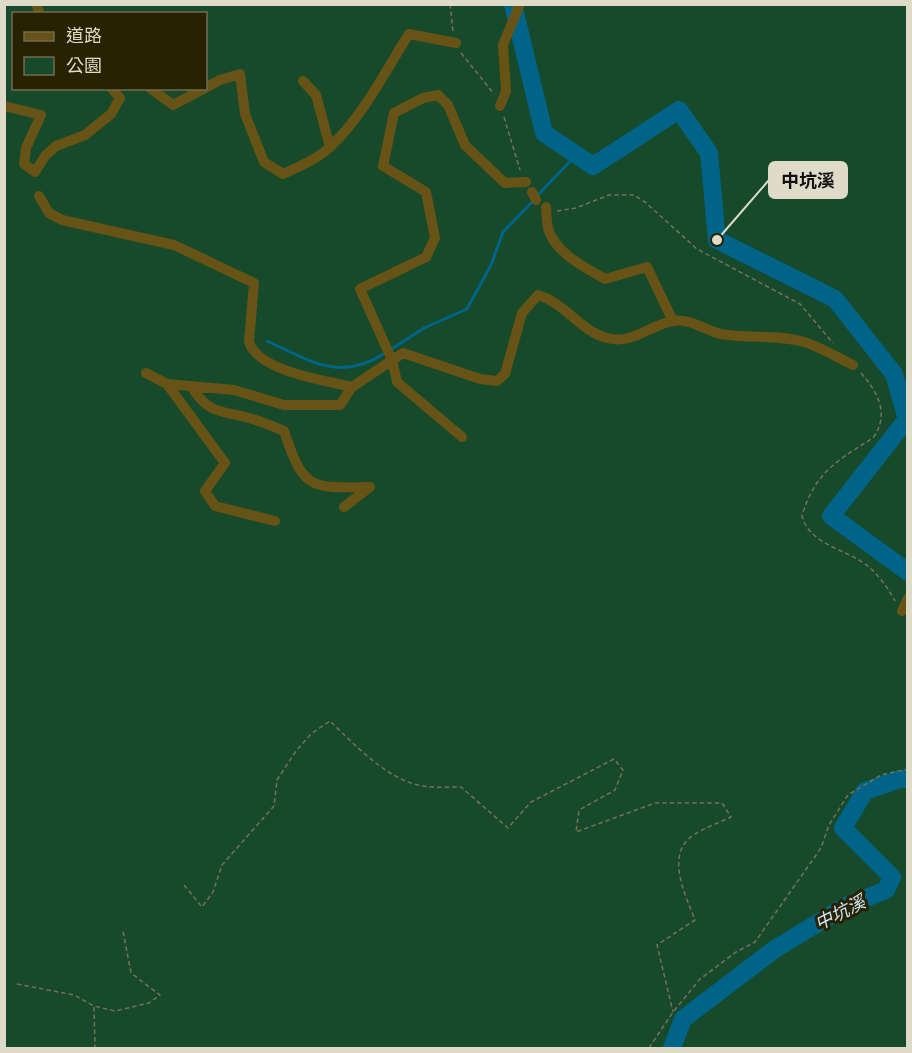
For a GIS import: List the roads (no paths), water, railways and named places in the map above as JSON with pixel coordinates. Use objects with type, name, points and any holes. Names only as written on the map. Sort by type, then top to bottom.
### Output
[{"type":"street","points":[[500,106],[506,91],[503,45],[520,4]]},
{"type":"street","points":[[207,87],[240,74],[245,114],[264,162],[283,174],[307,163],[330,147],[352,123],[409,34],[456,43]]},
{"type":"street","points":[[303,81],[316,95],[330,147]]},
{"type":"street","points":[[4,106],[41,115],[26,148],[24,164],[35,172],[45,156],[56,146],[85,135],[111,114],[120,98],[113,90]]},
{"type":"street","points":[[153,90],[173,105],[201,90]]},
{"type":"street","points":[[462,438],[397,382],[392,359],[360,289],[426,257],[435,238],[426,192],[383,166],[394,113],[423,98],[438,95],[448,105],[465,145],[480,156],[506,183],[531,191]]},
{"type":"street","points":[[39,196],[49,213],[62,220],[174,245],[254,283],[249,342],[251,350],[279,369],[352,387]]},
{"type":"street","points":[[546,207],[549,231],[564,251],[580,265],[605,279],[647,267],[673,321]]},
{"type":"street","points":[[146,373],[167,384],[234,390],[284,405],[340,405],[352,387],[403,353],[480,379],[497,381],[505,374],[522,314],[538,295],[549,298],[591,332],[609,339],[631,338],[673,321],[689,323],[722,334],[758,335],[804,342],[854,365]]},
{"type":"street","points":[[167,384],[225,463],[205,491],[215,506],[275,521]]},
{"type":"street","points":[[191,386],[199,400],[215,412],[251,418],[284,431],[296,466],[309,482],[332,488],[370,488],[344,507]]},
{"type":"street","points":[[902,610],[908,598]]},
{"type":"waterway","name":"中坑溪","points":[[513,4],[544,133],[593,166],[679,110],[709,153],[717,240],[835,299],[894,374],[907,419],[831,516],[908,572]]},
{"type":"waterway","points":[[537,196],[576,155]]},
{"type":"waterway","points":[[390,350],[424,328],[467,309],[491,265],[503,232],[533,201]]},
{"type":"waterway","points":[[267,341],[311,361],[339,367],[369,362],[385,353]]},
{"type":"waterway","name":"中坑溪","points":[[672,1048],[683,1019],[775,949],[844,907],[886,890],[892,877],[843,828],[865,791],[900,779],[908,779]]},
{"type":"place","name":"中坑溪","points":[[717,240]]}]
